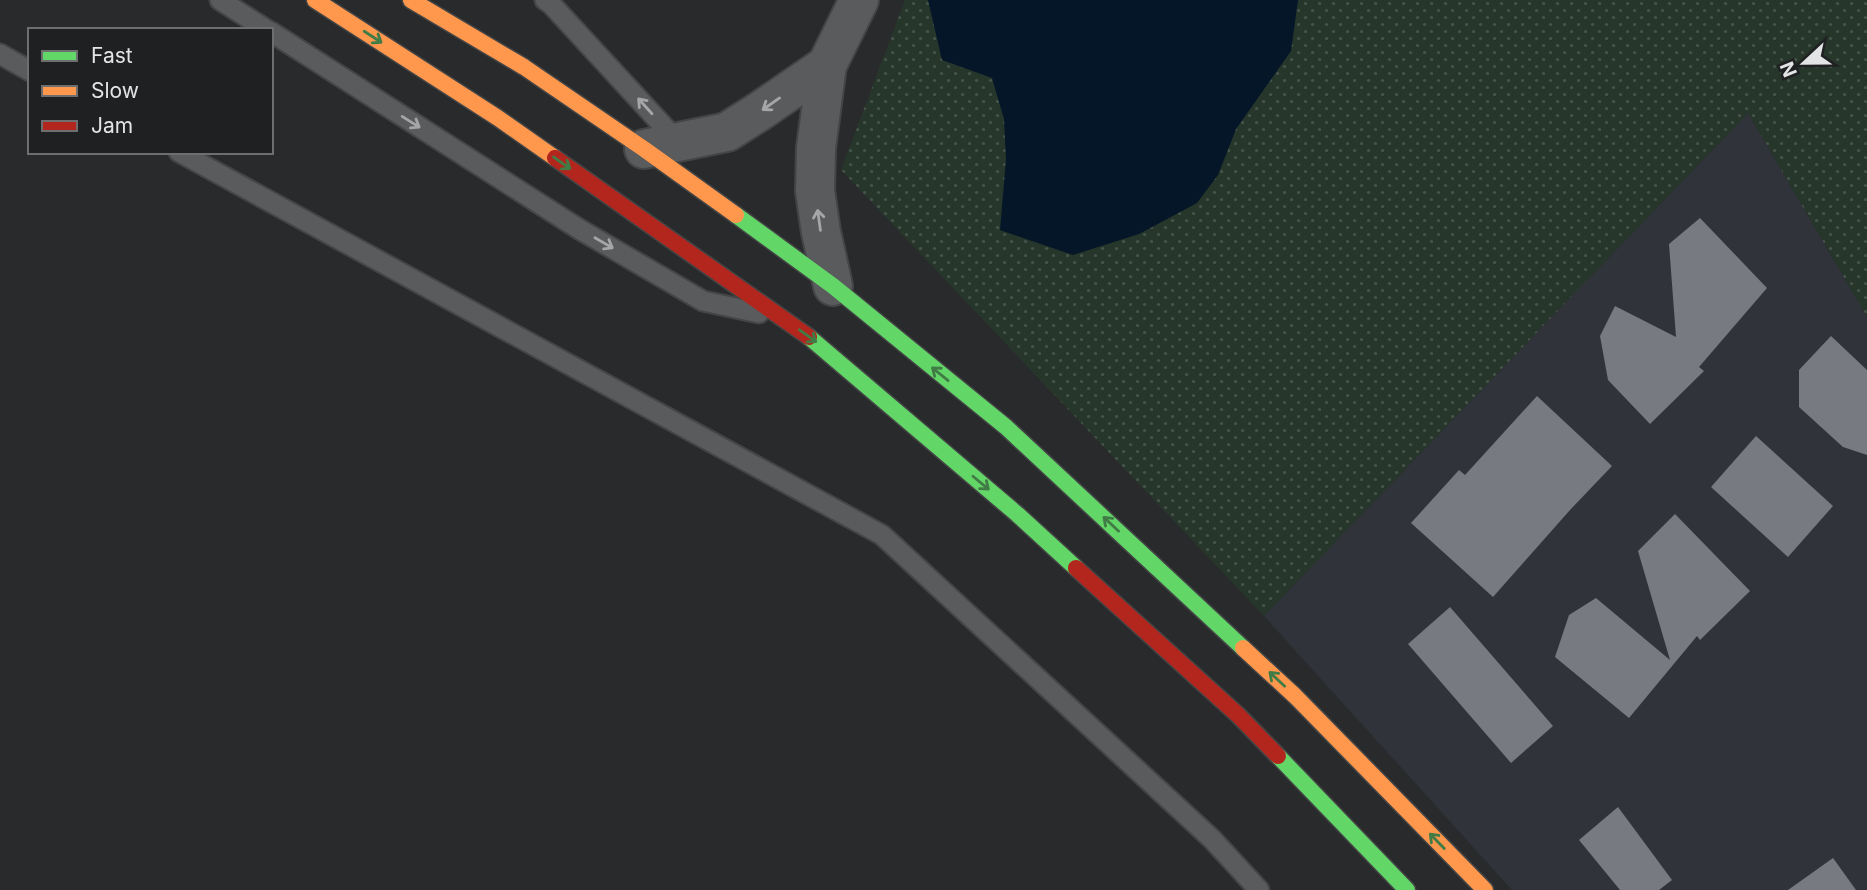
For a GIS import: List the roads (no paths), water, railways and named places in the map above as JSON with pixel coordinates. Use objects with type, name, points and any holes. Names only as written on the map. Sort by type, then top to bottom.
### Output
[{"type":"main road","points":[[315,0],[498,118],[815,341],[1017,514],[1238,715],[1406,890]]},
{"type":"main road","points":[[411,0],[676,152],[735,216],[833,286],[1006,427],[1295,696],[1485,890]]},
{"type":"street","points":[[833,286],[821,232],[816,191],[816,148],[827,65],[859,0]]},
{"type":"street","points":[[676,152],[727,132],[827,65]]},
{"type":"lane","points":[[220,0],[264,28]]},
{"type":"lane","points":[[545,0],[735,216]]},
{"type":"lane","points":[[273,34],[579,229],[702,301],[782,318]]},
{"type":"lane","points":[[0,54],[28,70]]},
{"type":"lane","points":[[183,154],[882,535],[1212,839],[1259,890]]},
{"type":"water","points":[[928,0],[1298,0],[1291,51],[1236,129],[1218,175],[1197,203],[1139,234],[1073,255],[1000,230],[1006,159],[1004,119],[992,78],[942,60]]}]
